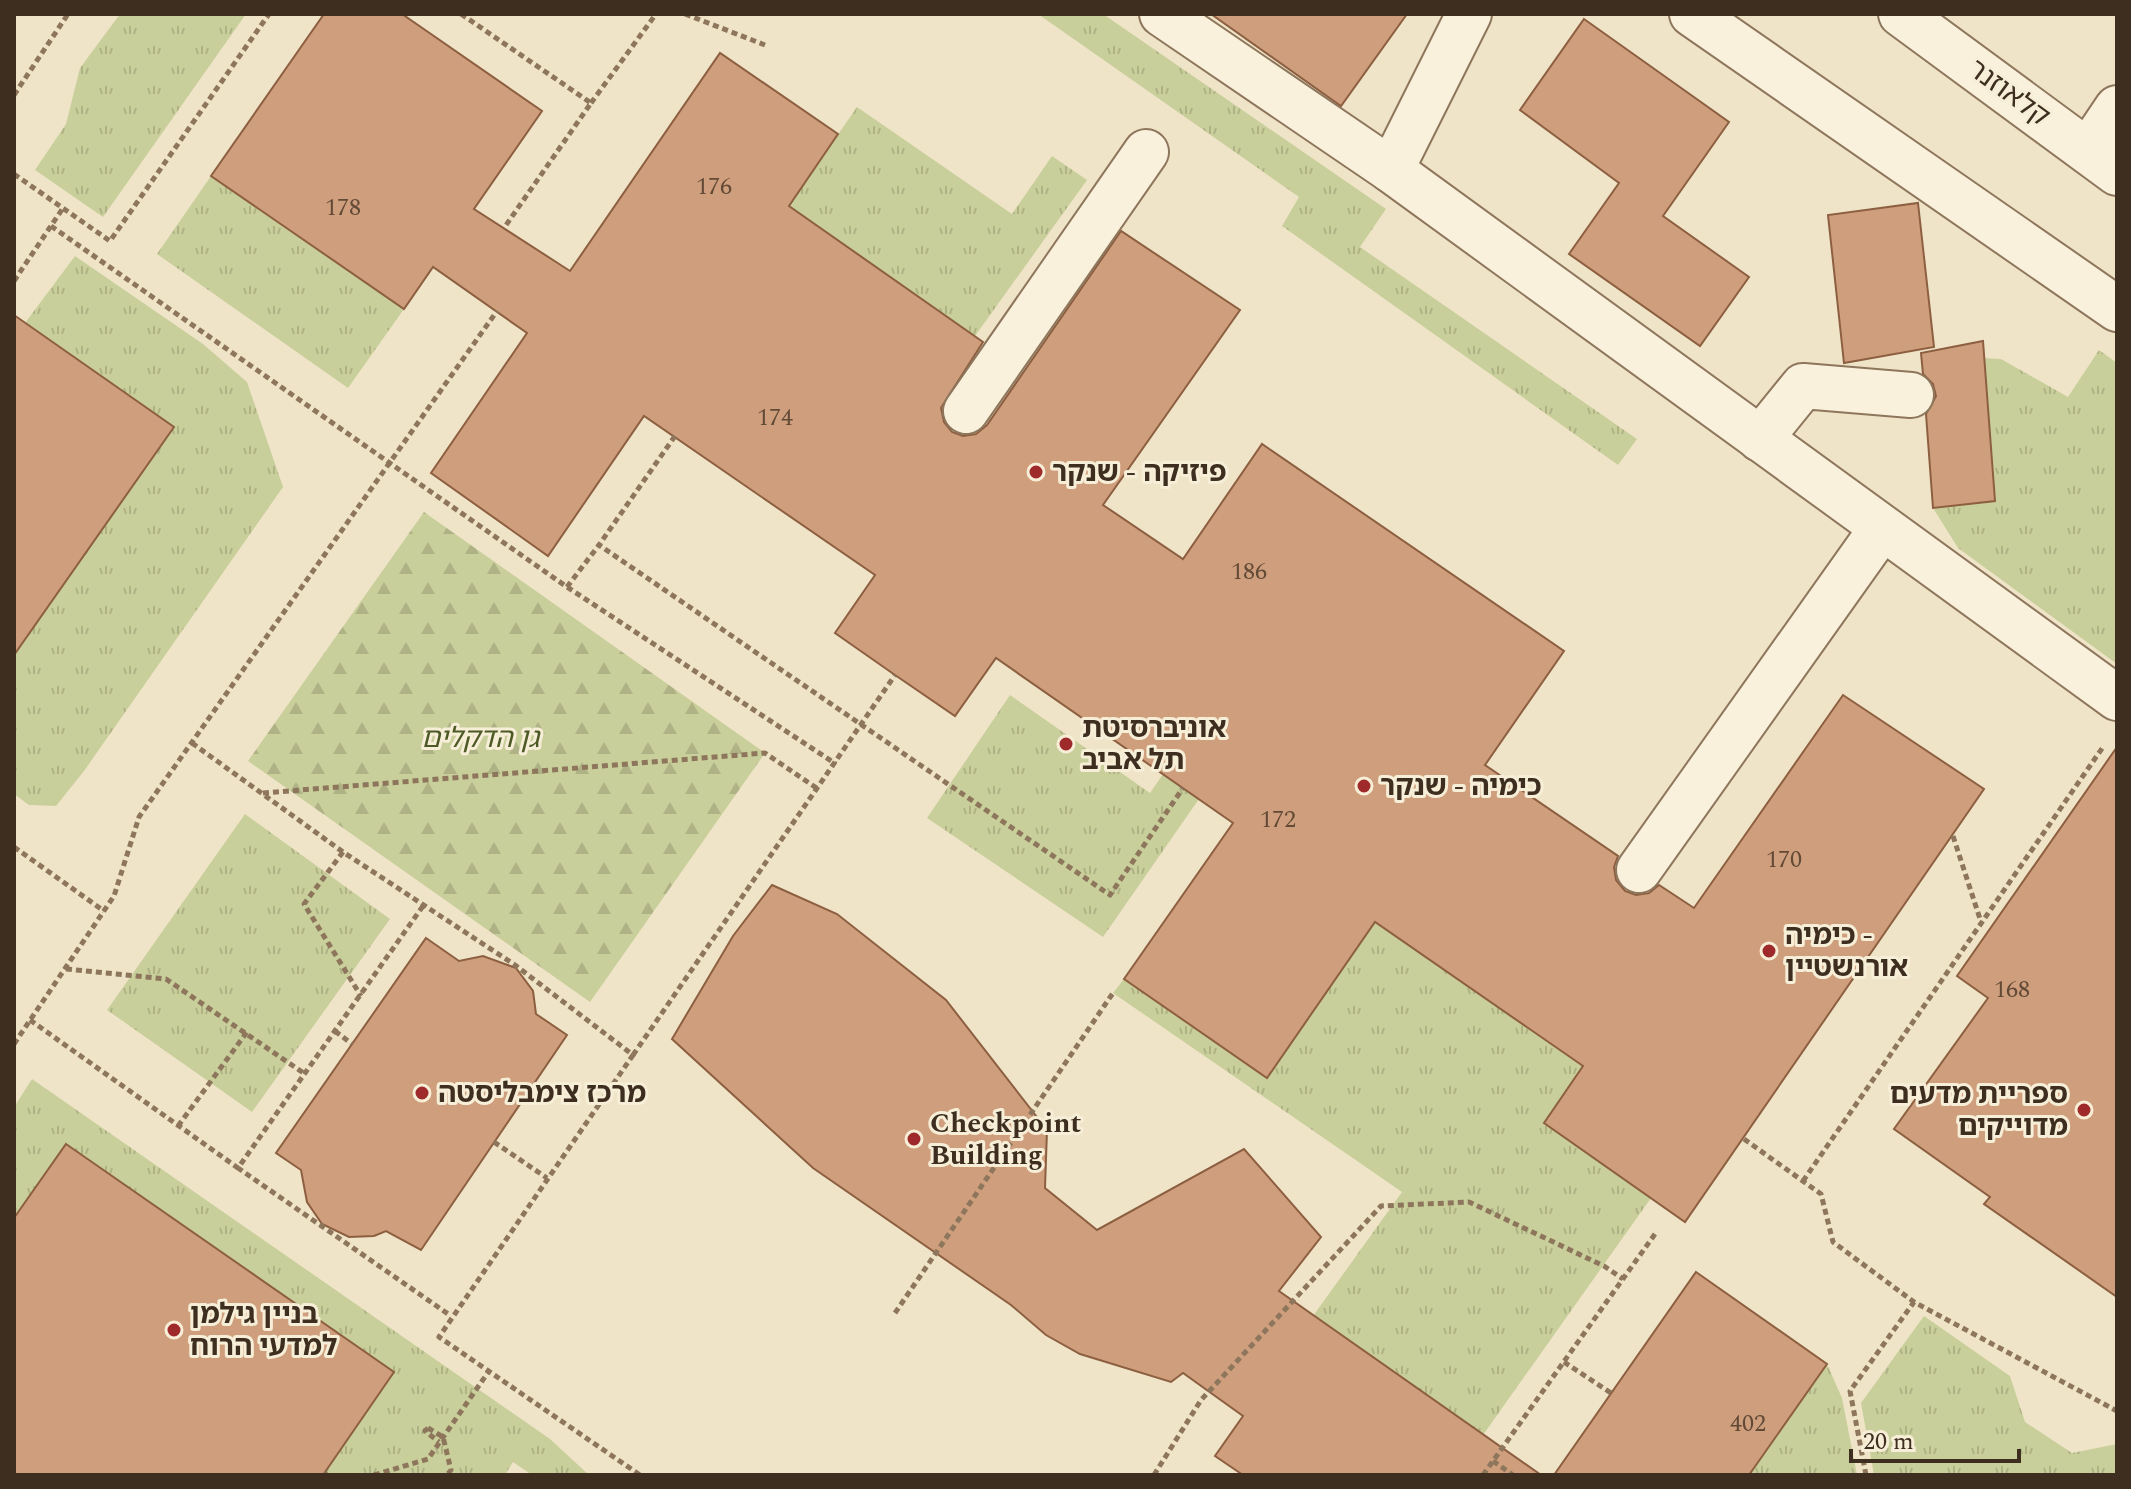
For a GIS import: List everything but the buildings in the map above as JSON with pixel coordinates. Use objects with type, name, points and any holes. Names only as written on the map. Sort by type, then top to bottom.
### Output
[{"type":"street","points":[[1162,14],[1391,170],[1882,528],[2112,719]]},
{"type":"street","points":[[1391,170],[1469,14]]},
{"type":"street","points":[[1692,14],[2117,309]]},
{"type":"street","name":"קלאוזנר","points":[[1901,14],[2102,162]]},
{"type":"street","points":[[2102,162],[2117,108]]},
{"type":"street","points":[[966,411],[1146,152]]},
{"type":"street","points":[[1760,439],[1803,386],[1911,395]]},
{"type":"street","points":[[1639,870],[1882,528]]},
{"type":"path","points":[[14,95],[68,14]]},
{"type":"path","points":[[14,174],[110,241],[269,14]]},
{"type":"path","points":[[461,14],[591,103]]},
{"type":"path","points":[[504,228],[656,14]]},
{"type":"path","points":[[685,14],[765,45]]},
{"type":"path","points":[[14,281],[63,208]]},
{"type":"path","points":[[51,226],[567,587],[836,764]]},
{"type":"path","points":[[14,1044],[114,896],[139,817],[392,464],[497,311]]},
{"type":"path","points":[[567,587],[675,436]]},
{"type":"path","points":[[599,545],[1110,895],[1183,788]]},
{"type":"path","points":[[640,1475],[439,1337],[895,675]]},
{"type":"path","points":[[1803,1181],[1981,923],[2112,719]]},
{"type":"path","points":[[192,743],[343,852],[515,965],[633,1055]]},
{"type":"path","points":[[263,793],[765,753],[818,789]]},
{"type":"path","points":[[1953,836],[1981,923]]},
{"type":"path","points":[[14,847],[104,911]]},
{"type":"path","points":[[343,852],[304,904],[361,996]]},
{"type":"path","points":[[238,1168],[423,906]]},
{"type":"path","points":[[66,969],[166,979],[305,1074]]},
{"type":"path","points":[[895,1313],[1113,993]]},
{"type":"path","points":[[30,1020],[451,1316]]},
{"type":"path","points":[[335,1031],[352,1044]]},
{"type":"path","points":[[178,1126],[247,1032]]},
{"type":"path","points":[[1744,1139],[1821,1194],[1833,1242],[1914,1302],[2117,1411]]},
{"type":"path","points":[[494,1142],[547,1178]]},
{"type":"path","points":[[1154,1475],[1201,1400],[1381,1206],[1469,1202],[1604,1266],[1623,1279]]},
{"type":"path","points":[[1483,1475],[1655,1234]]},
{"type":"path","points":[[1866,1475],[1850,1391],[1914,1302]]},
{"type":"path","points":[[1564,1362],[1611,1393]]},
{"type":"path","points":[[374,1475],[428,1459],[489,1371]]},
{"type":"path","points":[[441,1440],[451,1470],[447,1475]]},
{"type":"path","points":[[1493,1461],[1513,1475]]},
{"type":"green space","points":[[120,14],[246,14],[103,217],[35,170],[66,124],[80,68]]},
{"type":"green space","points":[[1038,14],[1103,14],[1386,209],[1360,247],[1637,439],[1618,465],[1282,226],[1299,197]]},
{"type":"green space","points":[[857,107],[1012,214],[1052,156],[1087,180],[975,336],[817,226],[684,357]]},
{"type":"green space","points":[[211,176],[404,309],[348,388],[157,254]]},
{"type":"green space","points":[[75,256],[203,344],[247,382],[283,487],[84,771],[56,806],[29,805],[14,794],[14,655],[174,427],[25,323]]},
{"type":"green space","points":[[2099,350],[2117,363],[2117,664],[1958,548],[1933,508],[1995,500],[1983,358],[2001,359],[2068,397]]},
{"type":"green space","name":"גן הדקלים","points":[[424,512],[765,753],[590,1002],[248,761]]},
{"type":"green space","points":[[1010,695],[1150,793],[1163,774],[1199,799],[1103,937],[927,818]]},
{"type":"green space","points":[[245,814],[390,919],[252,1112],[107,1010]]},
{"type":"green space","points":[[1375,922],[1583,1067],[1544,1123],[1651,1198],[1483,1435],[1313,1316],[1402,1192],[1113,993],[1124,979],[1267,1078]]},
{"type":"green space","points":[[32,1079],[550,1439],[589,1475],[532,1475],[513,1462],[505,1475],[322,1475],[393,1371],[66,1144],[14,1218],[14,1107]]},
{"type":"green space","points":[[1924,1316],[2010,1376],[2025,1422],[2072,1453],[2117,1444],[2117,1475],[1874,1475],[1861,1403]]},
{"type":"green space","points":[[1827,1364],[1842,1398],[1857,1475],[1749,1475]]},
{"type":"place","name":"פיזיקה - שנקר","points":[[1036,472]]},
{"type":"place","name":"אוניברסיטת תל אביב","points":[[1066,744]]},
{"type":"place","name":"כימיה - שנקר","points":[[1364,786]]},
{"type":"place","name":"כימיה - אורנשטיין","points":[[1769,951]]},
{"type":"place","name":"מרכז צימבליסטה","points":[[422,1093]]},
{"type":"place","name":"ספריית מדעים מדוייקים","points":[[2084,1110]]},
{"type":"place","name":"Checkpoint Building","points":[[914,1139]]},
{"type":"place","name":"בניין גילמן למדעי הרוח","points":[[174,1330]]}]
